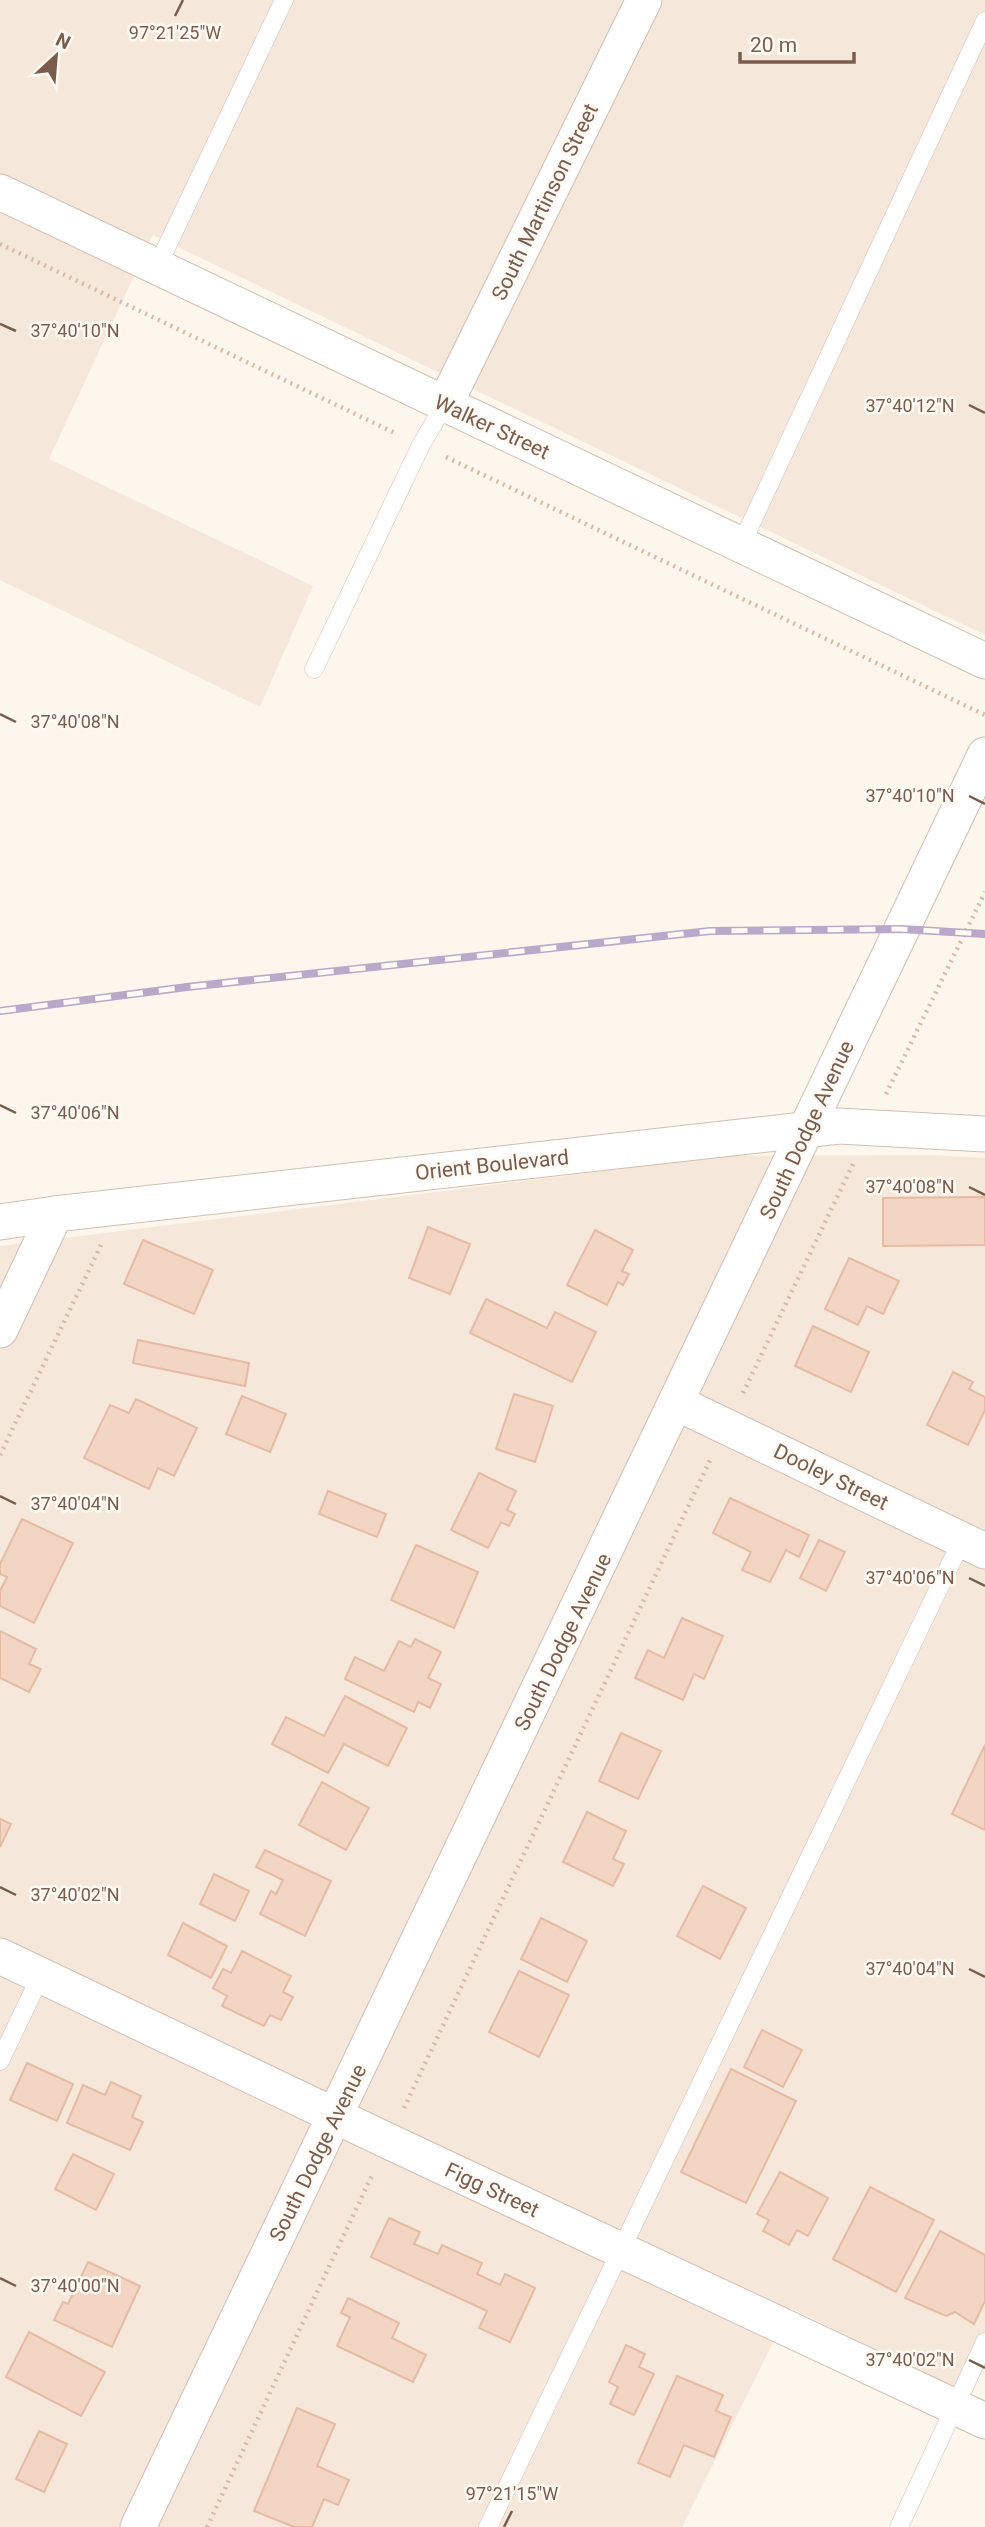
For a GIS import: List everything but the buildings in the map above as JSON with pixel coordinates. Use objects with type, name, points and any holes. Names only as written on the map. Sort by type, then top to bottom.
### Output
[{"type":"street","name":"South Martinson Street","points":[[445,404],[645,0]]},
{"type":"street","name":"Walker Street","points":[[0,192],[985,661]]},
{"type":"street","name":"South Dodge Avenue","points":[[138,2527],[985,755]]},
{"type":"street","name":"Orient Boulevard","points":[[0,1222],[839,1126],[985,1134]]},
{"type":"street","points":[[0,1330],[55,1214]]},
{"type":"street","name":"Dooley Street","points":[[677,1404],[973,1545]]},
{"type":"street","name":"Figg Street","points":[[0,1956],[336,2117],[970,2414]]},
{"type":"lane","points":[[156,267],[284,0]]},
{"type":"lane","points":[[741,545],[985,21]]},
{"type":"lane","points":[[314,669],[421,446],[445,404]]},
{"type":"lane","points":[[488,2527],[973,1545]]},
{"type":"lane","points":[[0,2061],[41,1975]]},
{"type":"lane","points":[[899,2527],[970,2414],[985,2342]]},
{"type":"path","points":[[0,244],[985,715]]},
{"type":"path","points":[[207,2527],[727,1427],[985,892]]},
{"type":"path","points":[[0,1455],[103,1240]]},
{"type":"shaded area","points":[[0,0],[985,0],[985,635],[153,235],[49,459],[313,586],[260,707],[0,580]]},
{"type":"shaded area","points":[[930,1155],[985,1158],[985,2351],[964,2392],[790,2308],[682,2527],[0,2527],[0,1246],[725,1156]]},
{"type":"railway","points":[[0,1011],[187,987],[710,931],[901,929],[985,934]]}]
